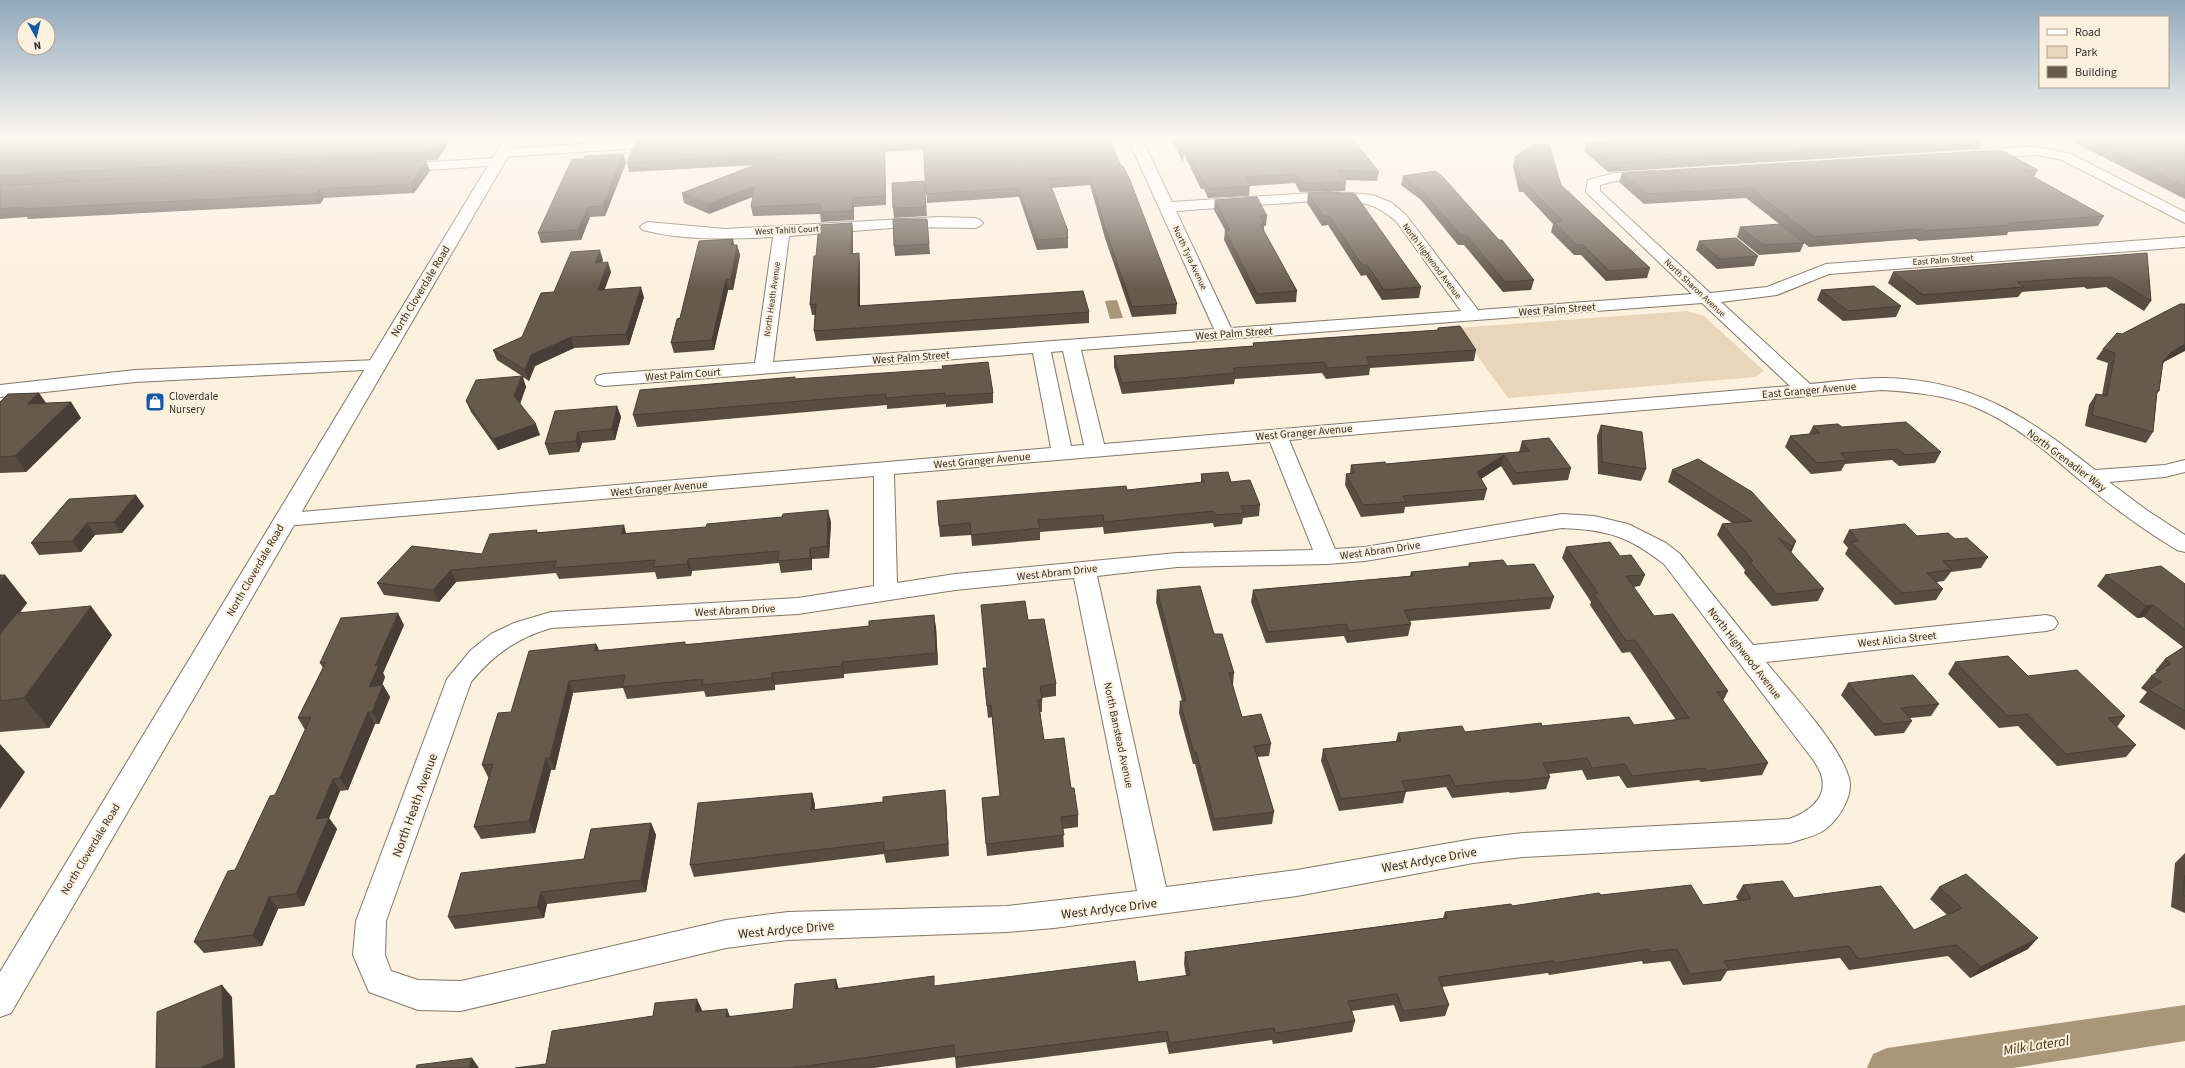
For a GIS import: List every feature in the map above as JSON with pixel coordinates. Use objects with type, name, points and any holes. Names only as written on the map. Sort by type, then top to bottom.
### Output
[{"type":"street","name":"North Cloverdale Road","points":[[0,1002],[481,189]]},
{"type":"street","name":"North Tyra Avenue","points":[[1158,189],[1225,334]]},
{"type":"street","name":"North Sharon Avenue","points":[[1593,189],[1593,192],[1597,196],[1805,390]]},
{"type":"street","points":[[2129,189],[2185,218]]},
{"type":"street","name":"North Highwood Avenue","points":[[1167,207],[1327,196],[1368,198],[1387,206],[1401,218],[1473,315]]},
{"type":"street","name":"West Tahiti Court","points":[[648,227],[690,232],[782,230],[927,221],[975,223]]},
{"type":"street","name":"North Heath Avenue","points":[[763,368],[782,230]]},
{"type":"street","name":"East Palm Street","points":[[1705,298],[1771,291],[1826,269],[2185,242]]},
{"type":"street","name":"West Palm Street","points":[[763,368],[1705,298]]},
{"type":"street","points":[[1071,345],[1095,450]]},
{"type":"street","points":[[1041,348],[1062,453]]},
{"type":"street","points":[[0,391],[135,376],[377,364]]},
{"type":"street","name":"West Palm Court","points":[[604,380],[763,368]]},
{"type":"street","name":"East Granger Avenue","points":[[1679,401],[1882,384],[1910,385],[1940,390]]},
{"type":"street","name":"North Grenadier Way","points":[[1940,390],[1983,405],[2012,419],[2167,535],[2185,545]]},
{"type":"street","name":"West Granger Avenue","points":[[284,520],[1679,401]]},
{"type":"street","points":[[1277,435],[1327,557]]},
{"type":"street","points":[[2089,477],[2165,471],[2185,466]]},
{"type":"street","points":[[884,468],[886,592]]},
{"type":"street","name":"West Abram Drive","points":[[496,641],[522,628],[552,620],[798,606],[955,582],[1177,560],[1327,557],[1365,554],[1562,521],[1593,521],[1620,528]]},
{"type":"street","name":"North Highwood Avenue","points":[[1620,528],[1650,541],[1672,559],[1826,755],[1836,779],[1833,802]]},
{"type":"street","name":"North Banstead Avenue","points":[[1084,569],[1154,902]]},
{"type":"street","name":"West Alicia Street","points":[[1747,655],[2046,623]]},
{"type":"street","name":"North Heath Avenue","points":[[380,982],[370,954],[371,921],[460,679],[475,659],[496,641]]},
{"type":"street","name":"West Ardyce Drive","points":[[380,982],[418,995],[461,996],[726,934],[788,926],[1007,919],[1154,902],[1297,883],[1473,851],[1523,845],[1790,831],[1816,821],[1833,802]]},
{"type":"green space","points":[[1687,311],[1704,316],[1764,371],[1755,377],[1508,398],[1457,328]]},
{"type":"shaded area","points":[[1117,300],[1123,318],[1110,319],[1105,301]]},
{"type":"building","points":[[0,189],[323,189],[320,189],[315,194],[0,209]]},
{"type":"building","points":[[558,189],[610,189],[603,206],[588,207],[578,230],[538,233]]},
{"type":"building","points":[[693,189],[747,189],[707,204],[682,193]]},
{"type":"building","points":[[754,189],[885,189],[885,196],[853,198],[852,211],[820,212],[820,204],[751,207]]},
{"type":"building","points":[[892,189],[925,189],[926,207],[893,208]]},
{"type":"building","points":[[926,189],[1005,189],[926,194]]},
{"type":"building","points":[[1018,189],[1052,189],[1068,231],[1066,231],[1068,238],[1037,240]]},
{"type":"building","points":[[1094,189],[1133,189],[1177,304],[1132,307],[1105,228]]},
{"type":"building","points":[[1420,189],[1453,189],[1499,240],[1502,240],[1534,280],[1505,282],[1466,235],[1460,235]]},
{"type":"building","points":[[1531,189],[1565,189],[1650,268],[1609,271],[1583,245],[1577,245],[1554,222],[1563,221]]},
{"type":"building","points":[[1641,189],[1736,189],[1647,194]]},
{"type":"building","points":[[1751,189],[2055,189],[2104,216],[2009,223],[2012,225],[1923,231],[1921,229],[1814,237]]},
{"type":"building","points":[[1328,192],[1355,194],[1421,287],[1384,290],[1367,265],[1362,265],[1329,216],[1323,216],[1308,193]]},
{"type":"building","points":[[1257,197],[1267,216],[1260,216],[1264,224],[1260,224],[1297,291],[1257,294],[1225,230],[1230,230],[1215,200]]},
{"type":"building","points":[[893,219],[927,219],[929,244],[894,246]]},
{"type":"building","points":[[852,223],[851,254],[859,253],[858,306],[1083,291],[1089,312],[814,331],[816,304],[810,305],[814,256],[816,256],[819,225]]},
{"type":"building","points":[[1780,224],[1804,243],[1763,245],[1740,227]]},
{"type":"building","points":[[1736,238],[1758,256],[1720,259],[1699,241]]},
{"type":"building","points":[[733,239],[731,245],[737,245],[731,279],[726,280],[712,340],[671,343],[677,319],[680,318],[699,241]]},
{"type":"building","points":[[600,250],[595,263],[608,262],[598,290],[641,287],[626,334],[571,337],[531,355],[525,370],[493,350],[522,337],[541,293],[554,292],[571,252]]},
{"type":"building","points":[[2147,253],[2151,301],[2112,277],[2017,282],[2024,287],[1923,295],[1893,272]]},
{"type":"building","points":[[1874,286],[1901,306],[1848,311],[1821,290]]},
{"type":"building","points":[[2180,304],[2185,304],[2185,344],[2171,352],[2163,361],[2159,391],[2157,391],[2153,432],[2092,415],[2096,394],[2107,396],[2115,353],[2103,349],[2117,333],[2122,334]]},
{"type":"building","points":[[1460,326],[1476,350],[1366,357],[1370,365],[1327,368],[1324,362],[1233,368],[1235,373],[1122,383],[1114,356],[1254,346],[1253,343],[1439,330],[1438,328]]},
{"type":"building","points":[[988,362],[993,393],[945,396],[945,393],[886,398],[886,394],[633,415],[640,390],[795,377],[795,379],[943,369],[942,366]]},
{"type":"building","points":[[522,376],[514,396],[536,424],[493,439],[466,401],[476,380]]},
{"type":"building","points":[[39,393],[27,404],[71,402],[15,456],[0,457],[0,402],[8,394]]},
{"type":"building","points":[[617,406],[612,429],[578,432],[576,441],[545,444],[555,411]]},
{"type":"building","points":[[1906,422],[1941,452],[1905,455],[1898,449],[1840,453],[1847,460],[1817,463],[1790,436],[1820,433],[1813,426],[1838,424],[1842,427]]},
{"type":"building","points":[[1601,425],[1642,432],[1646,469],[1602,462]]},
{"type":"building","points":[[1549,438],[1571,468],[1516,473],[1504,455],[1477,472],[1487,489],[1403,496],[1406,502],[1363,505],[1346,474],[1355,473],[1351,465],[1385,462],[1386,464],[1529,451],[1522,441]]},
{"type":"building","points":[[1698,459],[1752,492],[1796,541],[1792,546],[1778,538],[1824,589],[1777,594],[1749,561],[1753,561],[1722,524],[1752,521],[1672,470]]},
{"type":"building","points":[[1228,472],[1231,482],[1250,480],[1260,505],[1241,506],[1244,513],[1215,515],[1214,511],[1104,522],[1103,515],[1038,520],[1040,528],[971,535],[970,523],[939,526],[937,501],[1126,486],[1127,490],[1204,482],[1201,474]]},
{"type":"building","points":[[136,495],[114,522],[87,523],[72,541],[31,543],[69,499]]},
{"type":"building","points":[[828,510],[827,546],[810,548],[810,558],[778,561],[779,551],[688,559],[687,564],[653,567],[655,560],[554,568],[556,561],[451,570],[433,590],[377,583],[412,546],[482,554],[490,534],[537,530],[536,533],[624,525],[621,534],[706,527],[707,524],[782,517],[783,514]]},
{"type":"building","points":[[1905,524],[1917,536],[1948,533],[1955,539],[1967,538],[1988,557],[1943,561],[1952,570],[1927,573],[1943,589],[1902,593],[1851,542],[1859,541],[1849,530]]},
{"type":"building","points":[[1610,542],[1620,556],[1631,555],[1645,575],[1626,576],[1654,616],[1673,614],[1728,691],[1717,692],[1768,763],[1707,771],[1705,768],[1632,776],[1625,764],[1592,768],[1587,758],[1543,763],[1550,777],[1455,786],[1450,775],[1402,781],[1406,791],[1341,799],[1323,749],[1401,741],[1398,733],[1462,726],[1465,732],[1541,723],[1542,726],[1629,717],[1634,725],[1689,718],[1635,640],[1626,641],[1594,594],[1598,593],[1566,547]]},
{"type":"building","points":[[1503,560],[1507,566],[1534,564],[1554,597],[1404,610],[1411,624],[1349,631],[1346,624],[1268,632],[1253,590],[1413,576],[1411,572],[1471,566],[1469,563]]},
{"type":"building","points":[[2161,566],[2185,584],[2185,630],[2153,605],[2146,606],[2105,575]]},
{"type":"building","points":[[0,575],[5,575],[0,581]]},
{"type":"building","points":[[1200,586],[1214,634],[1222,634],[1234,673],[1229,673],[1242,717],[1261,714],[1271,744],[1254,746],[1274,812],[1214,819],[1196,752],[1194,753],[1180,701],[1186,701],[1157,590]]},
{"type":"building","points":[[1025,601],[1028,620],[1044,619],[1056,684],[1040,686],[1042,700],[1038,700],[1044,740],[1064,738],[1071,788],[1074,788],[1078,815],[1061,817],[1064,835],[986,844],[982,798],[1000,796],[991,705],[987,706],[983,668],[987,668],[981,605]]},
{"type":"building","points":[[91,606],[24,698],[0,701],[0,634],[17,613]]},
{"type":"building","points":[[398,613],[375,666],[379,665],[369,687],[383,685],[372,712],[368,712],[340,778],[333,779],[316,819],[329,817],[296,894],[269,897],[253,935],[194,942],[228,871],[235,870],[270,796],[275,795],[311,717],[298,718],[326,662],[320,663],[341,618]]},
{"type":"building","points":[[934,615],[936,653],[842,662],[842,666],[772,673],[772,678],[702,685],[703,679],[622,687],[625,675],[569,681],[550,758],[546,758],[529,821],[474,827],[493,764],[482,765],[498,713],[511,712],[529,651],[596,644],[595,651],[685,642],[685,645],[869,626],[869,621]]},
{"type":"building","points":[[2184,647],[2185,711],[2149,690],[2161,682],[2151,676],[2171,663],[2165,659]]},
{"type":"building","points":[[2008,656],[2028,676],[2077,670],[2125,716],[2108,718],[2136,745],[2066,754],[2027,714],[2008,716],[1955,662]]},
{"type":"building","points":[[1913,675],[1939,704],[1901,708],[1912,721],[1883,724],[1848,683]]},
{"type":"building","points":[[945,790],[948,844],[884,851],[884,842],[690,865],[698,803],[812,793],[811,810],[883,802],[883,797]]},
{"type":"building","points":[[651,823],[641,880],[541,892],[537,907],[448,917],[461,873],[584,859],[591,829]]},
{"type":"building","points":[[1966,874],[2038,938],[1981,967],[1957,945],[1858,959],[1849,946],[1724,961],[1729,969],[1690,974],[1677,949],[1650,952],[1648,949],[1554,963],[1553,961],[1438,977],[1449,1005],[1403,1011],[1397,994],[1348,1001],[1355,1021],[1275,1033],[1274,1028],[1170,1043],[1167,1031],[955,1057],[954,1045],[792,1068],[515,1068],[546,1064],[552,1031],[653,1016],[655,1003],[697,999],[695,1012],[727,1009],[726,1017],[793,1009],[795,984],[836,979],[835,989],[934,976],[934,986],[1135,961],[1138,982],[1190,975],[1185,952],[1447,918],[1445,912],[1511,904],[1512,906],[1599,893],[1601,895],[1691,885],[1703,905],[1751,899],[1743,885],[1783,881],[1794,898],[1881,886],[1914,930],[1962,908],[1939,887]]},
{"type":"building","points":[[2185,875],[2185,896],[2183,896]]},
{"type":"building","points":[[222,985],[224,1058],[200,1068],[156,1068],[157,1012]]},
{"type":"building","points":[[472,1058],[469,1068],[416,1068],[417,1065]]},
{"type":"waterway","name":"Milk Lateral","points":[[1887,1068],[2185,1023]]},
{"type":"place","name":"Cloverdale Nursery","points":[[155,402]]}]
